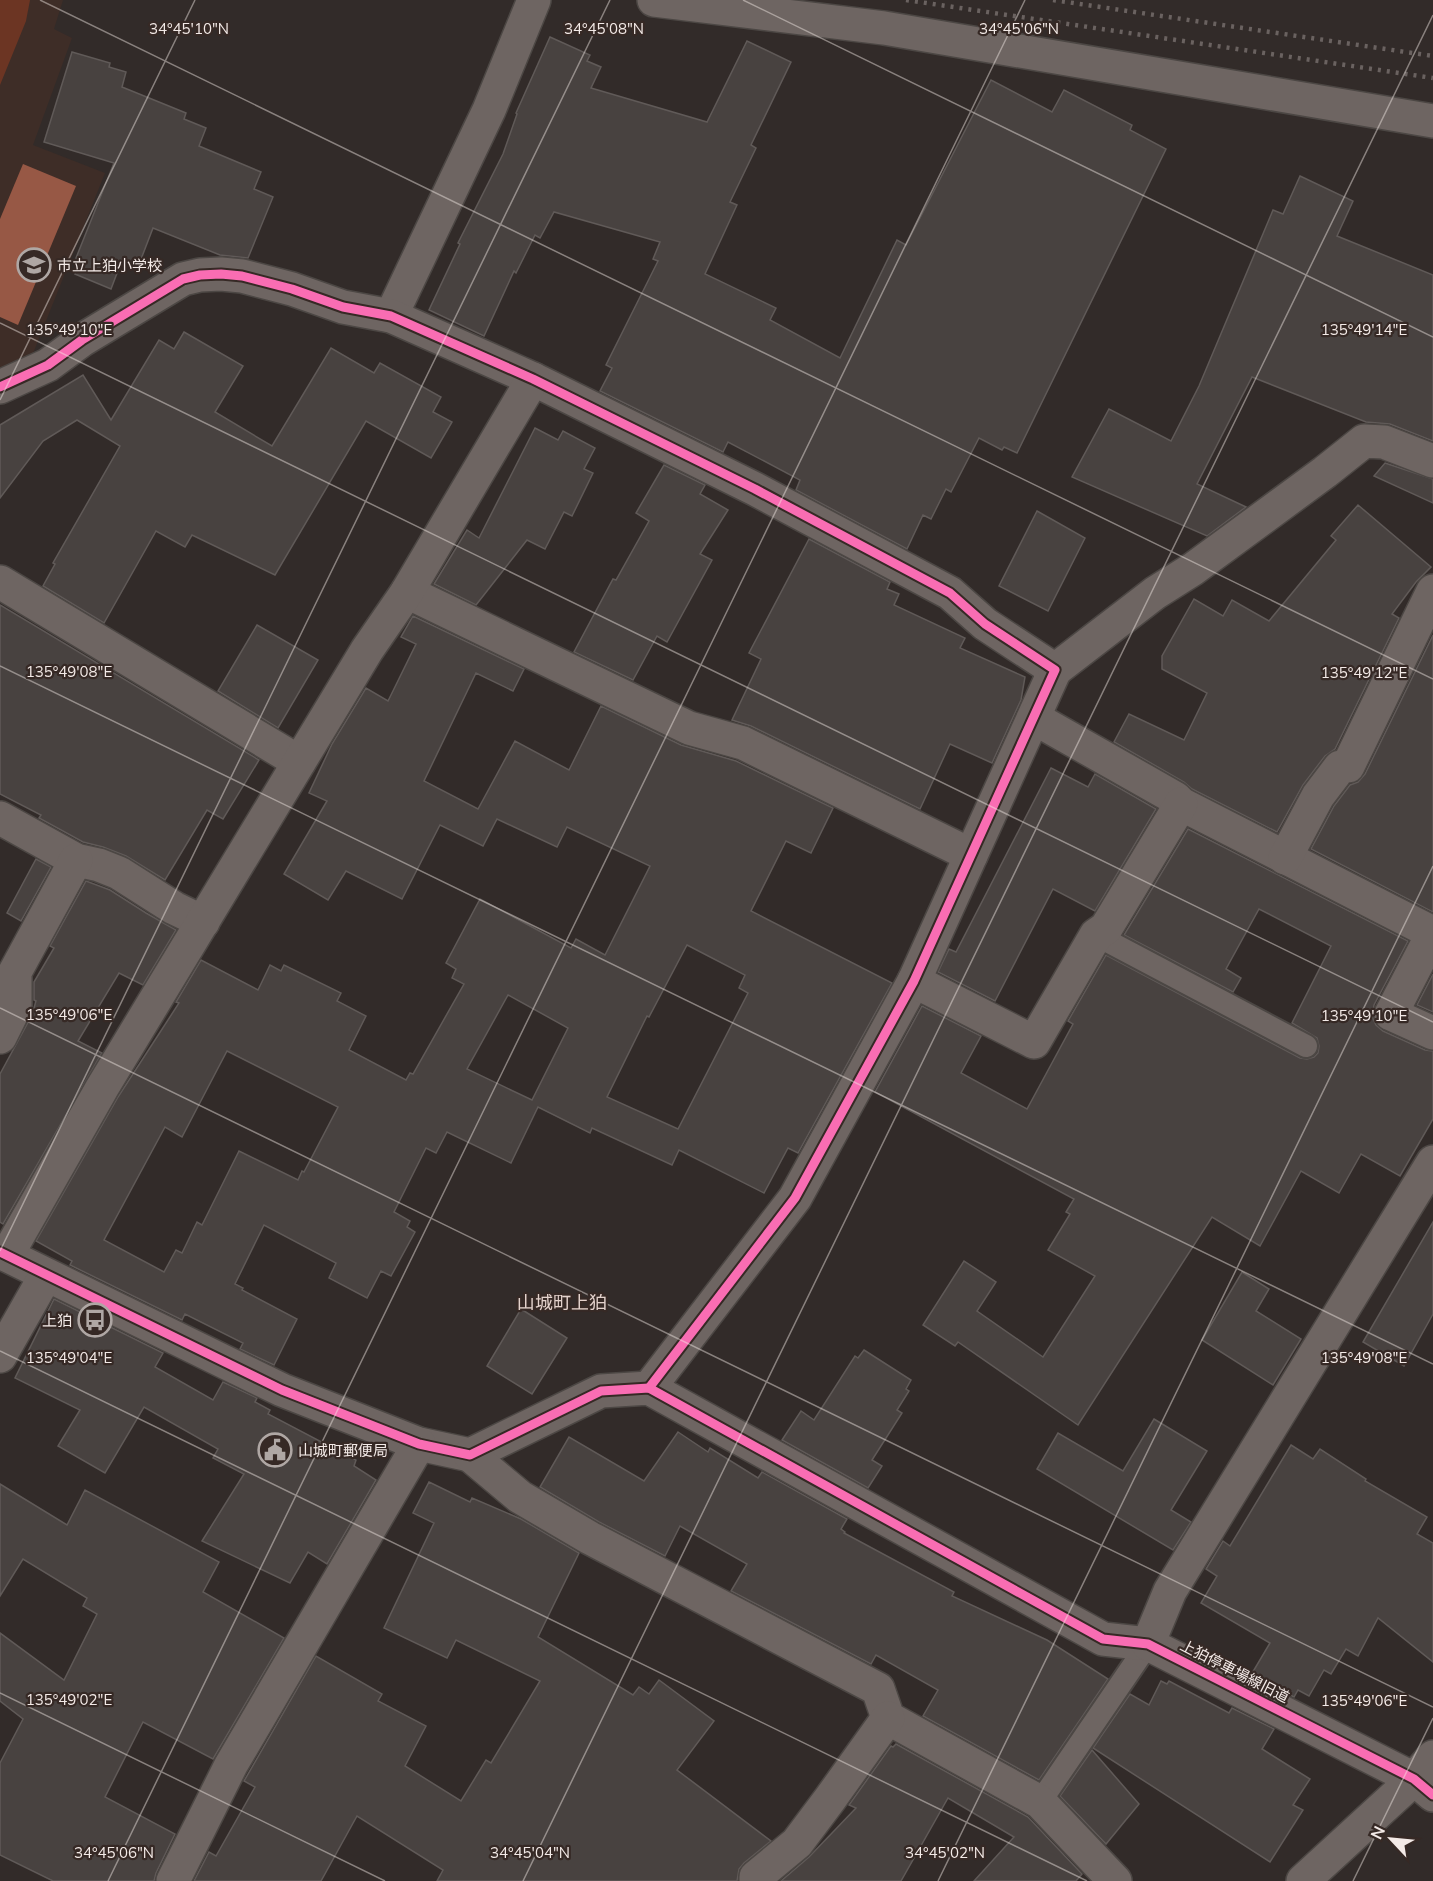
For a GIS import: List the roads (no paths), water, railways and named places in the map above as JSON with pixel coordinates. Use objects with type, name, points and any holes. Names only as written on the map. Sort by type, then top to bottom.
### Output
[{"type":"street","points":[[391,316],[489,110],[534,0]]},
{"type":"street","points":[[654,0],[884,28],[1433,121]]},
{"type":"street","points":[[0,387],[48,365],[82,340],[183,279],[221,274],[242,276],[292,289],[343,307],[391,316],[533,379],[755,489],[950,593],[985,624],[1054,670]]},
{"type":"street","points":[[533,379],[407,592],[367,650],[4,1254],[282,1390],[419,1444],[470,1455],[520,1497],[590,1538],[878,1689],[888,1718],[1040,1802],[1115,1881]]},
{"type":"street","points":[[649,1388],[795,1198],[914,981],[1054,670],[1155,592],[1193,569],[1364,441],[1384,441],[1433,461]]},
{"type":"street","points":[[0,582],[299,762]]},
{"type":"street","points":[[1285,858],[1318,796],[1340,767],[1348,765],[1433,591]]},
{"type":"street","points":[[407,592],[689,728],[743,743],[971,855]]},
{"type":"street","points":[[1034,718],[1175,798],[1181,804],[1433,933],[1391,1014],[1433,1033]]},
{"type":"street","points":[[914,981],[1034,1042],[1096,935],[1106,928],[1181,804]]},
{"type":"street","points":[[0,818],[76,860],[99,865],[119,873],[174,908],[203,922]]},
{"type":"street","points":[[0,1037],[15,1007],[15,972],[76,860]]},
{"type":"street","points":[[470,1455],[601,1391],[649,1388],[1103,1639],[1148,1644],[1170,1591],[1433,1162]]},
{"type":"street","points":[[0,1356],[46,1275]]},
{"type":"street","points":[[173,1881],[231,1765],[419,1444]]},
{"type":"street","name":"上狛停車場線旧道","points":[[1148,1644],[1427,1777]]},
{"type":"street","points":[[756,1881],[756,1877],[796,1843],[830,1800],[888,1718]]},
{"type":"street","points":[[1303,1881],[1427,1777]]},
{"type":"lane","points":[[1096,935],[1306,1046]]},
{"type":"lane","points":[[1040,1802],[1148,1644]]},
{"type":"railway","points":[[906,0],[1433,78]]},
{"type":"railway","points":[[1053,0],[1433,56]]},
{"type":"place","name":"市立上狛小学校","points":[[34,265]]},
{"type":"place","name":"上狛","points":[[95,1320]]},
{"type":"place","name":"山城町郵便局","points":[[275,1450]]},
{"type":"district","name":"山城町上狛","points":[[562,1302]]}]
